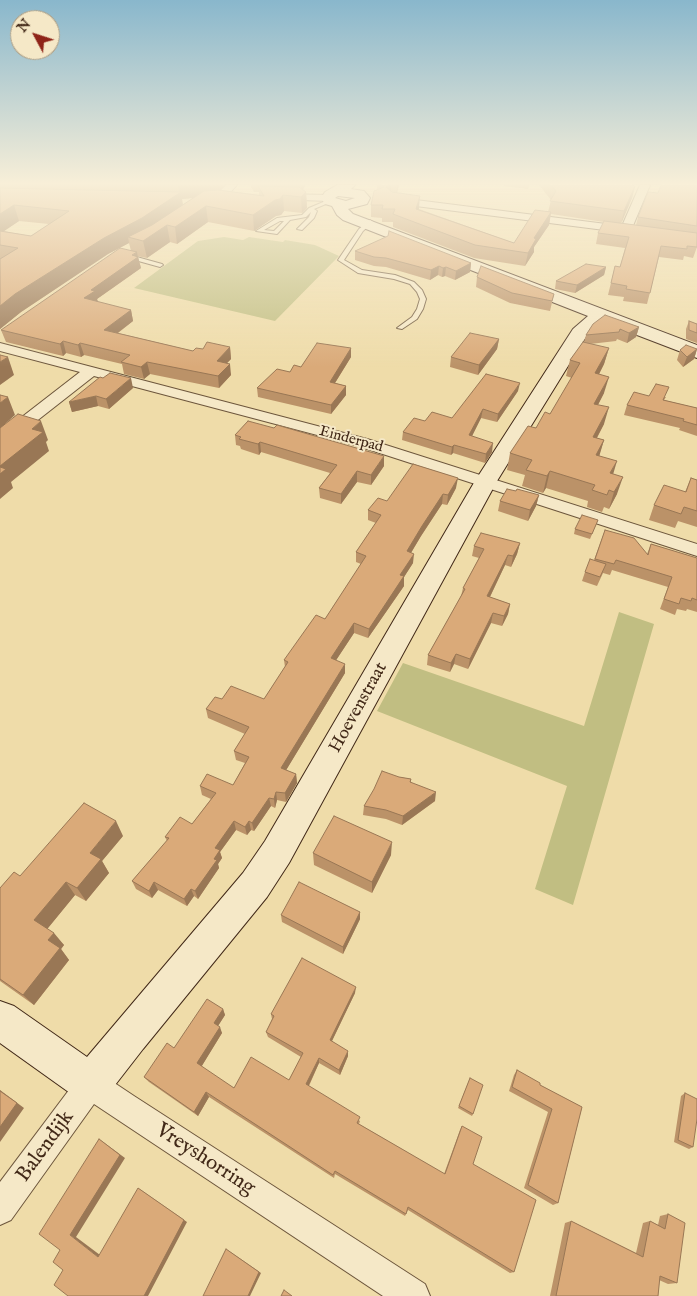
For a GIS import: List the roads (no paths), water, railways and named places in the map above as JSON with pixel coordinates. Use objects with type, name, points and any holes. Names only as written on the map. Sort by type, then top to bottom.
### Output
[{"type":"main road","points":[[423,245],[697,352]]},
{"type":"main road","name":"Hoevenstraat","points":[[91,1084],[129,1035],[255,885],[277,852],[486,481],[582,329],[601,315]]},
{"type":"main road","name":"Vreyshorring","points":[[0,1020],[91,1084]]},
{"type":"street","points":[[117,256],[134,248]]},
{"type":"street","name":"Einderpad","points":[[0,347],[361,442],[697,550]]},
{"type":"street","points":[[0,442],[91,371]]},
{"type":"street","name":"Balendijk","points":[[0,1210],[91,1084]]},
{"type":"street","name":"Vreyshorring","points":[[91,1084],[123,1107],[413,1296]]},
{"type":"lane","points":[[352,245],[341,260],[360,272],[395,277],[412,283],[420,291],[423,299],[420,309],[415,318],[400,328]]},
{"type":"lane","points":[[117,256],[160,264]]}]
